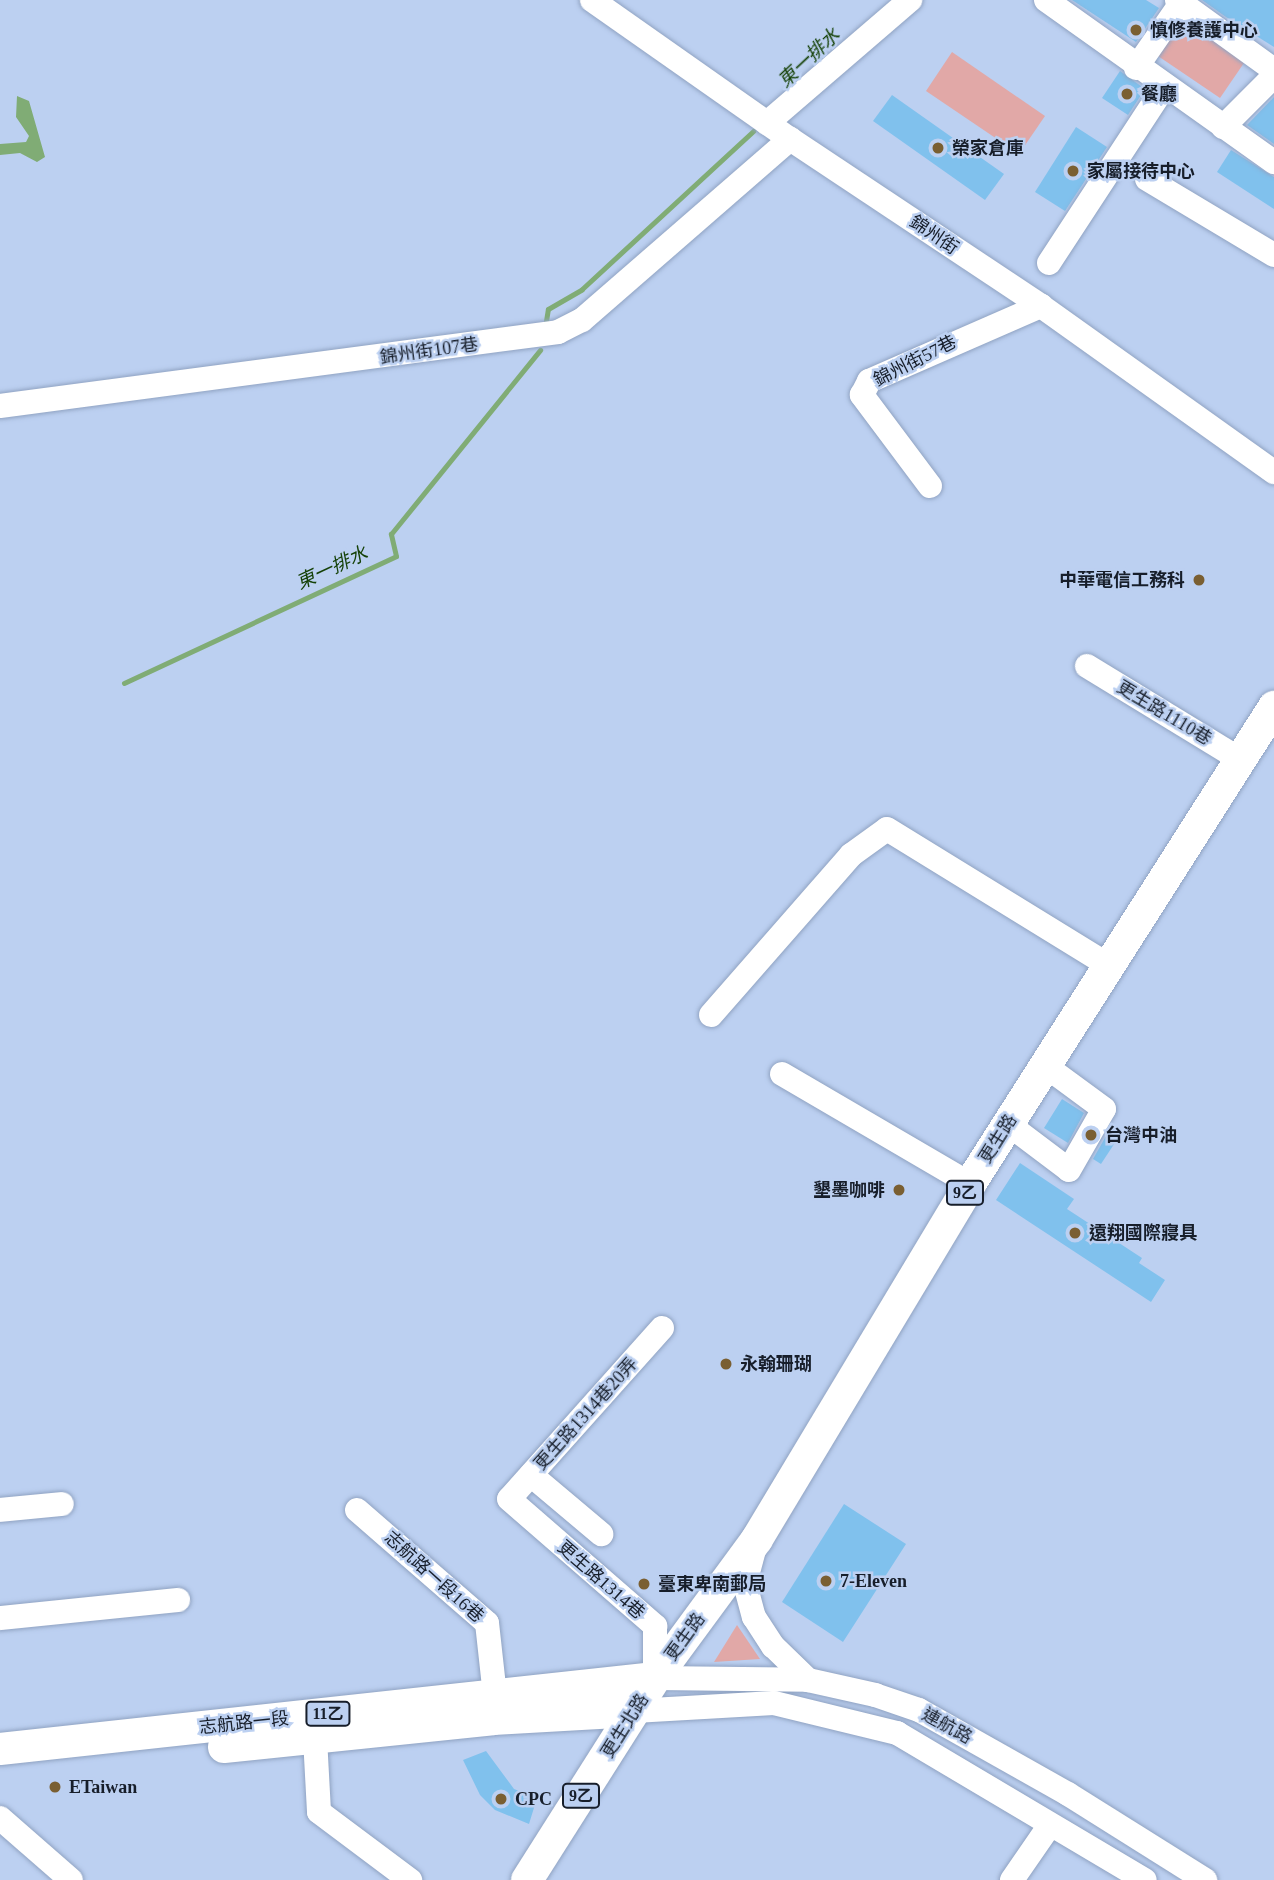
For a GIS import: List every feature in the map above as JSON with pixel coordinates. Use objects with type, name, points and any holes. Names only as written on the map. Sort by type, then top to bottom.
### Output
[{"type":"main road","name":"更生路","points":[[655,1678],[757,1539],[970,1184],[1274,707]]},
{"type":"main road","name":"志航路一段","points":[[0,1749],[655,1678]]},
{"type":"main road","name":"更生北路","points":[[527,1880],[655,1678]]},
{"type":"main road","name":"志航路一段","points":[[0,1769],[315,1738],[634,1711]]},
{"type":"street","name":"錦州街","points":[[592,0],[789,139],[1041,306],[1274,472]]},
{"type":"street","points":[[766,123],[910,0]]},
{"type":"street","points":[[1046,0],[1139,73],[1274,162]]},
{"type":"street","points":[[1139,73],[1179,1],[1274,70]]},
{"type":"street","points":[[1223,127],[1274,76]]},
{"type":"street","points":[[1048,263],[1164,87]]},
{"type":"street","name":"錦州街107巷","points":[[0,406],[558,332],[582,320],[789,139]]},
{"type":"street","points":[[1147,179],[1274,255]]},
{"type":"street","name":"錦州街57巷","points":[[930,486],[862,395],[869,381],[1041,306]]},
{"type":"street","name":"更生路1110巷","points":[[1087,666],[1241,760]]},
{"type":"street","points":[[710,1016],[851,855],[887,829],[1108,965]]},
{"type":"street","points":[[1008,1124],[1069,1170],[1104,1109],[1044,1065]]},
{"type":"street","points":[[782,1073],[970,1184]]},
{"type":"street","name":"更生路1314巷20弄","points":[[509,1499],[662,1328]]},
{"type":"street","points":[[531,1475],[601,1534]]},
{"type":"street","name":"更生路1314巷","points":[[509,1499],[655,1626],[655,1678]]},
{"type":"street","points":[[0,1510],[62,1504]]},
{"type":"street","name":"志航路一段16巷","points":[[357,1510],[487,1623],[495,1696]]},
{"type":"street","points":[[757,1539],[746,1584],[754,1617],[773,1646],[808,1680]]},
{"type":"street","points":[[0,1618],[178,1601]]},
{"type":"street","name":"連航路","points":[[655,1678],[808,1680],[876,1695],[944,1724],[1068,1794],[1205,1880]]},
{"type":"street","name":"連航路","points":[[634,1711],[774,1703],[897,1733],[1145,1880]]},
{"type":"street","points":[[923,1749],[944,1724]]},
{"type":"street","points":[[315,1738],[319,1812],[410,1880]]},
{"type":"street","points":[[0,1818],[71,1880]]},
{"type":"street","points":[[1012,1880],[1050,1825]]},
{"type":"shaded area","points":[[1181,15],[1246,60],[1220,98],[1155,54]]},
{"type":"shaded area","points":[[952,52],[1045,116],[1019,154],[926,91]]},
{"type":"shaded area","points":[[17,96],[29,101],[45,157],[37,162],[20,153],[0,155],[0,144],[26,142],[29,136],[16,117]]},
{"type":"shaded area","points":[[737,1625],[760,1659],[714,1662]]},
{"type":"building","name":"慎修養護中心","points":[[1072,0],[1146,0],[1159,8],[1136,42]]},
{"type":"building","points":[[1202,0],[1274,0],[1274,47],[1226,17]]},
{"type":"building","name":"餐廳","points":[[1120,71],[1145,89],[1128,115],[1102,98]]},
{"type":"building","name":"榮家倉庫","points":[[892,95],[1004,174],[985,200],[873,121]]},
{"type":"building","points":[[1274,97],[1274,144],[1247,125]]},
{"type":"building","name":"家屬接待中心","points":[[1076,127],[1107,147],[1065,211],[1035,192]]},
{"type":"building","points":[[1231,150],[1274,177],[1274,209],[1217,172]]},
{"type":"building","points":[[1062,1099],[1084,1113],[1068,1143],[1044,1128]]},
{"type":"building","points":[[1110,1129],[1120,1135],[1101,1164],[1093,1159]]},
{"type":"building","name":"遠翔國際寢具","points":[[1020,1163],[1074,1199],[1067,1209],[1142,1258],[1139,1263],[1165,1280],[1151,1302],[996,1200]]},
{"type":"building","points":[[844,1504],[906,1544],[843,1642],[782,1602]]},
{"type":"building","points":[[486,1751],[514,1789],[537,1798],[529,1824],[495,1810],[480,1795],[463,1760]]},
{"type":"waterway","name":"東一排水","points":[[546,321],[548,309],[582,289],[753,131]]},
{"type":"waterway","name":"東一排水","points":[[124,683],[396,556],[391,534],[540,350]]},
{"type":"place","name":"慎修養護中心","points":[[1136,30]]},
{"type":"place","name":"餐廳","points":[[1127,94]]},
{"type":"place","name":"榮家倉庫","points":[[938,148]]},
{"type":"place","name":"家屬接待中心","points":[[1073,171]]},
{"type":"place","name":"中華電信工務科","points":[[1199,580]]},
{"type":"place","name":"台灣中油","points":[[1091,1135]]},
{"type":"place","name":"墾墨咖啡","points":[[899,1190]]},
{"type":"place","name":"遠翔國際寢具","points":[[1075,1233]]},
{"type":"place","name":"永翰珊瑚","points":[[726,1364]]},
{"type":"place","name":"7-Eleven","points":[[826,1581]]},
{"type":"place","name":"臺東卑南郵局","points":[[644,1584]]},
{"type":"place","name":"ETaiwan","points":[[55,1787]]},
{"type":"place","name":"CPC","points":[[501,1799]]}]
